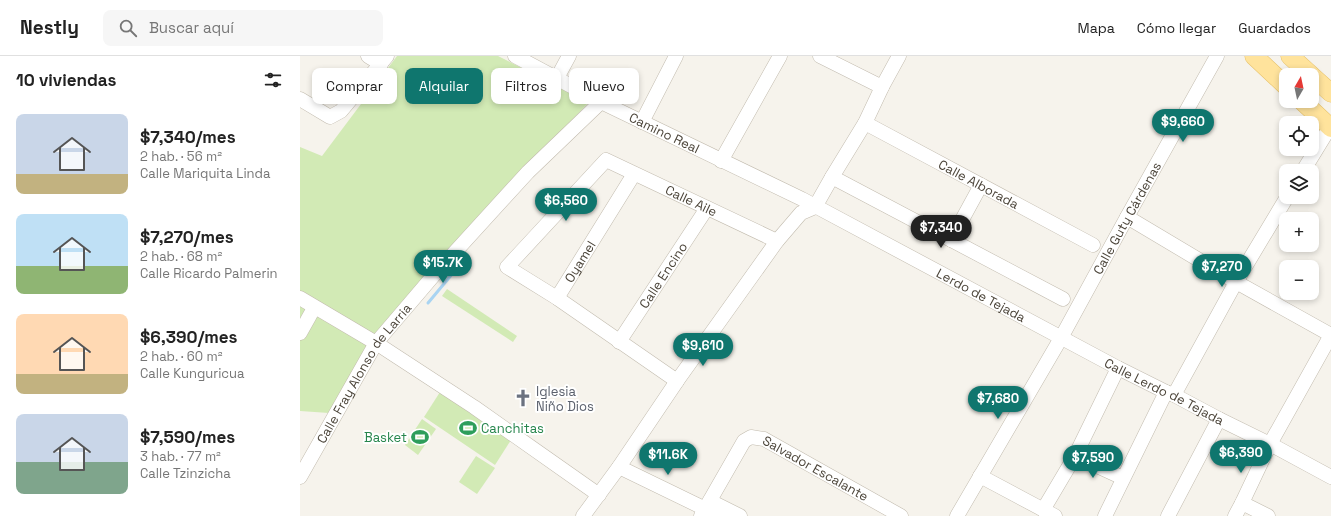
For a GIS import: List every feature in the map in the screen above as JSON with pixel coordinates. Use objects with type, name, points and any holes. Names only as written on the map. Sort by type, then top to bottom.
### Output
[{"type":"main road","points":[[1254,56],[1279,79]]},
{"type":"main road","points":[[1290,56],[1304,68]]},
{"type":"main road","points":[[1319,82],[1331,93]]},
{"type":"main road","points":[[1310,108],[1330,127]]},
{"type":"street","points":[[300,99],[330,117],[341,111],[384,60],[368,56]]},
{"type":"street","name":"Camino Real","points":[[515,56],[538,68]]},
{"type":"street","points":[[561,71],[569,56]]},
{"type":"street","points":[[642,122],[676,56]]},
{"type":"street","points":[[721,161],[780,56]]},
{"type":"street","points":[[820,56],[882,86]]},
{"type":"street","points":[[583,516],[777,241],[801,213],[816,207],[832,177],[865,123],[882,86],[899,56]]},
{"type":"street","name":"Calle Guty Cárdenas","points":[[957,516],[1061,338],[1217,56]]},
{"type":"street","name":"Calle Fray Alonso de Larria","points":[[300,477],[376,343],[434,275],[528,172],[599,104]]},
{"type":"street","name":"Camino Real","points":[[605,104],[816,207]]},
{"type":"street","name":"Calle Alborada","points":[[865,123],[1093,245]]},
{"type":"street","points":[[1307,164],[1330,127]]},
{"type":"street","name":"Calle Aile","points":[[557,298],[507,266],[606,160],[777,241]]},
{"type":"street","name":"Oyamel","points":[[557,298],[634,174]]},
{"type":"street","points":[[832,177],[1063,299]]},
{"type":"street","points":[[951,240],[981,185]]},
{"type":"street","points":[[1105,516],[1123,478],[1170,393],[1283,204]]},
{"type":"street","name":"Lerdo de Tejada","points":[[816,207],[1061,338]]},
{"type":"street","name":"Calle Encino","points":[[619,342],[707,208]]},
{"type":"street","points":[[1127,217],[1236,282],[1331,335],[1270,444],[1235,516]]},
{"type":"street","points":[[300,298],[314,308],[376,343],[505,428],[599,495]]},
{"type":"street","points":[[557,298],[677,381]]},
{"type":"street","points":[[300,333],[314,308]]},
{"type":"street","name":"Calle Lerdo de Tejada","points":[[1061,338],[1270,444],[1331,477]]},
{"type":"street","points":[[980,476],[1049,513],[1118,368]]},
{"type":"street","points":[[1168,516],[1219,419]]},
{"type":"street","name":"Salvador Escalante","points":[[706,508],[744,441],[750,437],[764,439],[901,516]]},
{"type":"street","points":[[1075,456],[1123,478]]},
{"type":"street","points":[[619,467],[720,516]]},
{"type":"street","points":[[1242,503],[1268,516]]},
{"type":"street","points":[[706,508],[740,516]]},
{"type":"green space","points":[[397,56],[498,56],[522,68],[491,68],[491,104],[561,104],[561,88],[569,92],[569,104],[587,104],[376,332],[329,413],[300,411],[300,147],[322,156],[361,104],[397,104],[397,68],[388,68]]},
{"type":"green space","points":[[447,289],[517,336],[513,342],[442,296]]},
{"type":"green space","name":"Canchitas","points":[[440,392],[511,440],[495,465],[424,417]]},
{"type":"green space","name":"Basket","points":[[422,419],[436,429],[418,455],[405,445]]},
{"type":"green space","points":[[476,456],[495,468],[477,494],[459,482]]},
{"type":"waterway","points":[[428,303],[458,267]]},
{"type":"place","name":"Iglesia Niño Dios","points":[[523,398]]},
{"type":"place","name":"Canchitas","points":[[468,428]]},
{"type":"place","name":"Basket","points":[[420,437]]}]
